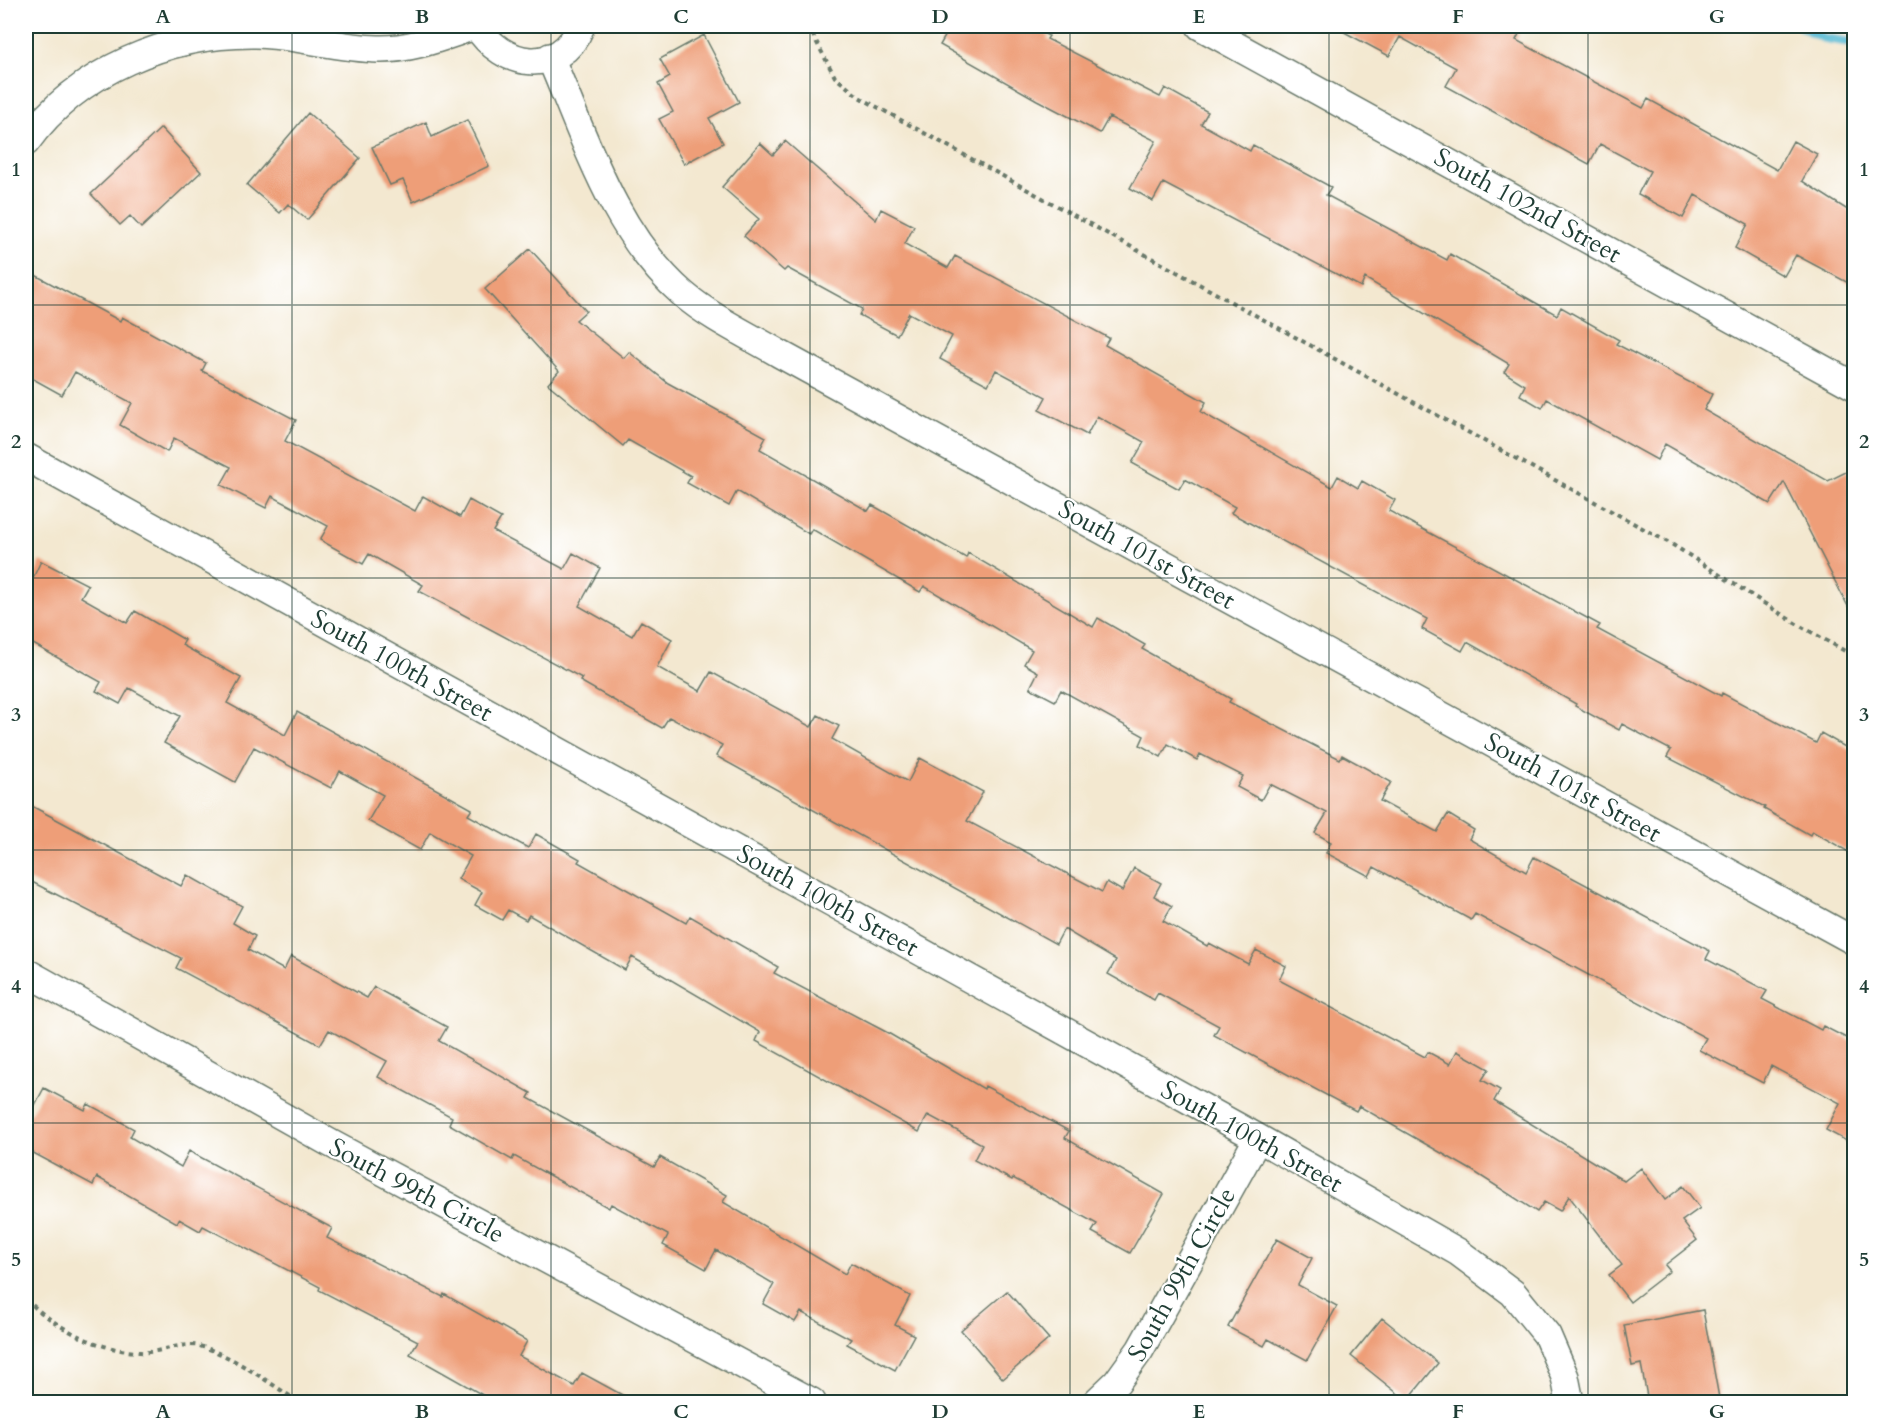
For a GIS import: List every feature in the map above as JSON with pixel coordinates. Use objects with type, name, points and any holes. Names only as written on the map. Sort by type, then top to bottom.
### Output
[{"type":"street","points":[[26,142],[35,130],[78,90],[120,64],[160,47],[208,36],[258,34],[379,50],[420,44],[476,26],[492,46],[516,59],[533,61],[550,57],[566,48],[581,26]]},
{"type":"street","name":"South 102nd Street","points":[[1200,26],[1854,387]]},
{"type":"street","name":"South 101st Street","points":[[550,57],[609,193],[642,248],[691,299],[780,354],[1854,941]]},
{"type":"street","name":"South 100th Street","points":[[26,457],[1258,1138],[1458,1252],[1513,1293],[1548,1335],[1566,1377],[1570,1402]]},
{"type":"street","name":"South 99th Circle","points":[[26,972],[330,1143],[812,1402]]},
{"type":"street","name":"South 99th Circle","points":[[1096,1402],[1124,1374],[1140,1350],[1258,1138]]},
{"type":"path","points":[[808,26],[835,77],[859,97],[1673,545],[1795,623],[1854,657]]},
{"type":"path","points":[[26,1299],[58,1325],[89,1340],[141,1353],[177,1345],[201,1346],[230,1359],[299,1402]]},
{"type":"building","points":[[951,26],[1028,26],[1049,36],[1047,39],[1160,97],[1165,88],[1208,112],[1201,124],[1250,151],[1253,145],[1331,187],[1326,195],[1447,260],[1450,254],[1557,315],[1561,307],[1619,340],[1616,344],[1712,394],[1704,410],[1828,481],[1854,468],[1854,618],[1784,482],[1770,504],[1665,444],[1657,460],[1547,399],[1542,408],[1520,395],[1525,385],[1504,372],[1509,364],[1365,278],[1361,287],[1163,183],[1153,201],[1130,188],[1156,141],[1109,117],[1100,133],[1037,100],[940,45]]},
{"type":"building","points":[[1333,26],[1502,26],[1519,34],[1516,40],[1643,108],[1648,99],[1777,170],[1793,141],[1817,154],[1802,181],[1854,214],[1854,286],[1796,255],[1784,276],[1735,248],[1748,224],[1695,195],[1683,218],[1638,194],[1650,171],[1600,144],[1589,164],[1446,86],[1456,68],[1400,37],[1389,56]]},
{"type":"building","points":[[704,35],[739,102],[709,118],[723,143],[684,164],[659,119],[673,112],[658,84],[670,77],[660,59]]},
{"type":"building","points":[[308,113],[360,158],[307,220],[288,204],[280,213],[247,185]]},
{"type":"building","points":[[467,120],[489,166],[413,202],[403,180],[390,185],[372,147],[426,122],[432,137]]},
{"type":"building","points":[[161,128],[201,172],[141,228],[130,216],[120,225],[91,194]]},
{"type":"building","points":[[785,141],[876,220],[881,209],[914,226],[905,244],[948,268],[955,256],[1109,338],[1105,345],[1206,402],[1201,412],[1332,487],[1338,476],[1358,488],[1362,481],[1395,500],[1389,511],[1600,625],[1597,629],[1721,696],[1722,693],[1816,743],[1821,733],[1854,752],[1854,855],[1812,831],[1810,835],[1764,809],[1765,807],[1667,757],[1671,750],[1622,724],[1619,730],[1467,642],[1462,651],[1422,629],[1427,619],[1231,513],[1235,507],[1185,479],[1179,489],[1132,463],[1144,442],[1097,416],[1087,435],[1039,410],[1046,397],[996,370],[988,385],[940,359],[952,336],[909,313],[897,335],[859,315],[862,309],[787,268],[784,271],[744,236],[759,219],[722,187],[760,143],[773,155]]},
{"type":"building","points":[[530,249],[586,311],[576,320],[624,358],[629,352],[668,383],[766,437],[760,449],[868,511],[872,505],[966,558],[968,553],[1093,627],[1098,618],[1145,645],[1142,649],[1231,699],[1229,702],[1340,759],[1342,755],[1391,782],[1380,801],[1437,832],[1448,814],[1474,830],[1469,839],[1526,872],[1534,857],[1710,951],[1706,959],[1767,991],[1762,999],[1821,1030],[1823,1026],[1854,1042],[1854,1145],[1826,1130],[1840,1103],[1771,1066],[1763,1083],[1699,1050],[1706,1038],[1475,914],[1471,920],[1374,867],[1369,876],[1326,853],[1331,842],[1315,833],[1327,813],[1270,784],[1261,800],[1237,787],[1243,776],[1200,754],[1197,760],[1168,744],[1161,757],[1140,745],[1144,736],[1061,690],[1055,701],[1030,688],[1038,672],[1024,664],[1032,650],[924,586],[920,592],[812,529],[809,534],[737,491],[729,506],[687,483],[691,476],[628,440],[623,446],[548,384],[559,371],[485,289]]},
{"type":"building","points":[[26,270],[120,321],[122,317],[206,363],[202,371],[296,420],[285,441],[415,511],[423,496],[460,517],[469,500],[501,518],[493,531],[564,569],[573,553],[600,568],[579,606],[632,636],[641,621],[672,639],[657,667],[700,691],[711,672],[811,727],[818,715],[839,726],[832,739],[908,782],[920,758],[983,792],[967,821],[1102,892],[1107,882],[1122,891],[1134,868],[1161,883],[1154,896],[1172,906],[1163,921],[1207,946],[1209,943],[1248,964],[1256,950],[1286,966],[1279,980],[1425,1057],[1428,1052],[1450,1064],[1457,1051],[1489,1069],[1482,1080],[1500,1090],[1494,1101],[1624,1181],[1641,1168],[1665,1200],[1683,1186],[1700,1208],[1682,1221],[1697,1240],[1665,1265],[1670,1271],[1630,1302],[1609,1275],[1622,1265],[1569,1196],[1560,1211],[1544,1202],[1537,1212],[1473,1171],[1359,1106],[1356,1111],[1214,1035],[1219,1026],[1158,993],[1154,1000],[1108,974],[1116,960],[1064,929],[1056,944],[716,756],[722,745],[669,717],[662,728],[580,681],[582,678],[419,591],[423,585],[369,554],[363,564],[320,540],[328,526],[272,496],[266,508],[221,485],[231,467],[174,438],[167,452],[120,425],[132,403],[75,372],[62,395],[26,375]]},
{"type":"building","points":[[41,561],[88,585],[81,597],[127,623],[135,611],[185,640],[182,645],[241,678],[227,703],[285,735],[297,712],[472,809],[468,815],[528,848],[536,834],[580,859],[578,862],[686,923],[690,916],[778,967],[774,973],[888,1033],[984,1089],[985,1086],[1069,1131],[1065,1138],[1164,1194],[1130,1253],[1092,1232],[1097,1224],[1013,1178],[1012,1180],[974,1160],[982,1144],[928,1115],[919,1132],[756,1041],[760,1032],[632,957],[625,970],[529,915],[526,920],[508,910],[502,920],[475,905],[482,892],[458,879],[471,856],[430,832],[420,850],[368,821],[383,795],[340,771],[331,788],[254,747],[235,782],[164,743],[180,716],[129,688],[120,704],[96,691],[101,682],[26,640],[26,574],[33,578]]},
{"type":"building","points":[[26,803],[181,886],[187,875],[242,906],[233,923],[255,936],[248,950],[284,970],[291,956],[367,998],[374,987],[447,1027],[439,1041],[531,1093],[528,1098],[654,1167],[660,1157],[727,1195],[723,1202],[845,1274],[851,1263],[910,1296],[895,1325],[914,1335],[895,1370],[847,1344],[851,1339],[801,1312],[795,1322],[763,1304],[774,1284],[716,1250],[706,1269],[663,1245],[668,1235],[611,1204],[609,1208],[514,1156],[512,1160],[449,1124],[452,1117],[378,1077],[387,1061],[329,1030],[320,1045],[176,968],[181,958],[26,879]]},
{"type":"building","points":[[44,1088],[85,1110],[88,1104],[134,1129],[130,1137],[181,1167],[189,1151],[332,1228],[327,1238],[443,1297],[444,1294],[527,1341],[519,1356],[574,1386],[582,1373],[635,1402],[495,1402],[410,1354],[418,1341],[319,1290],[320,1287],[203,1226],[200,1231],[179,1219],[177,1223],[97,1177],[93,1185],[26,1149],[26,1122]]},
{"type":"building","points":[[1277,1239],[1312,1258],[1298,1285],[1337,1306],[1307,1360],[1268,1339],[1264,1346],[1228,1327]]},
{"type":"building","points":[[1007,1291],[1049,1339],[1003,1379],[961,1330]]},
{"type":"building","points":[[1703,1310],[1719,1398],[1694,1402],[1648,1402],[1641,1364],[1632,1366],[1624,1325]]},
{"type":"building","points":[[1382,1318],[1438,1363],[1407,1401],[1351,1356]]},
{"type":"waterway","points":[[1800,26],[1823,38],[1854,43]]}]
